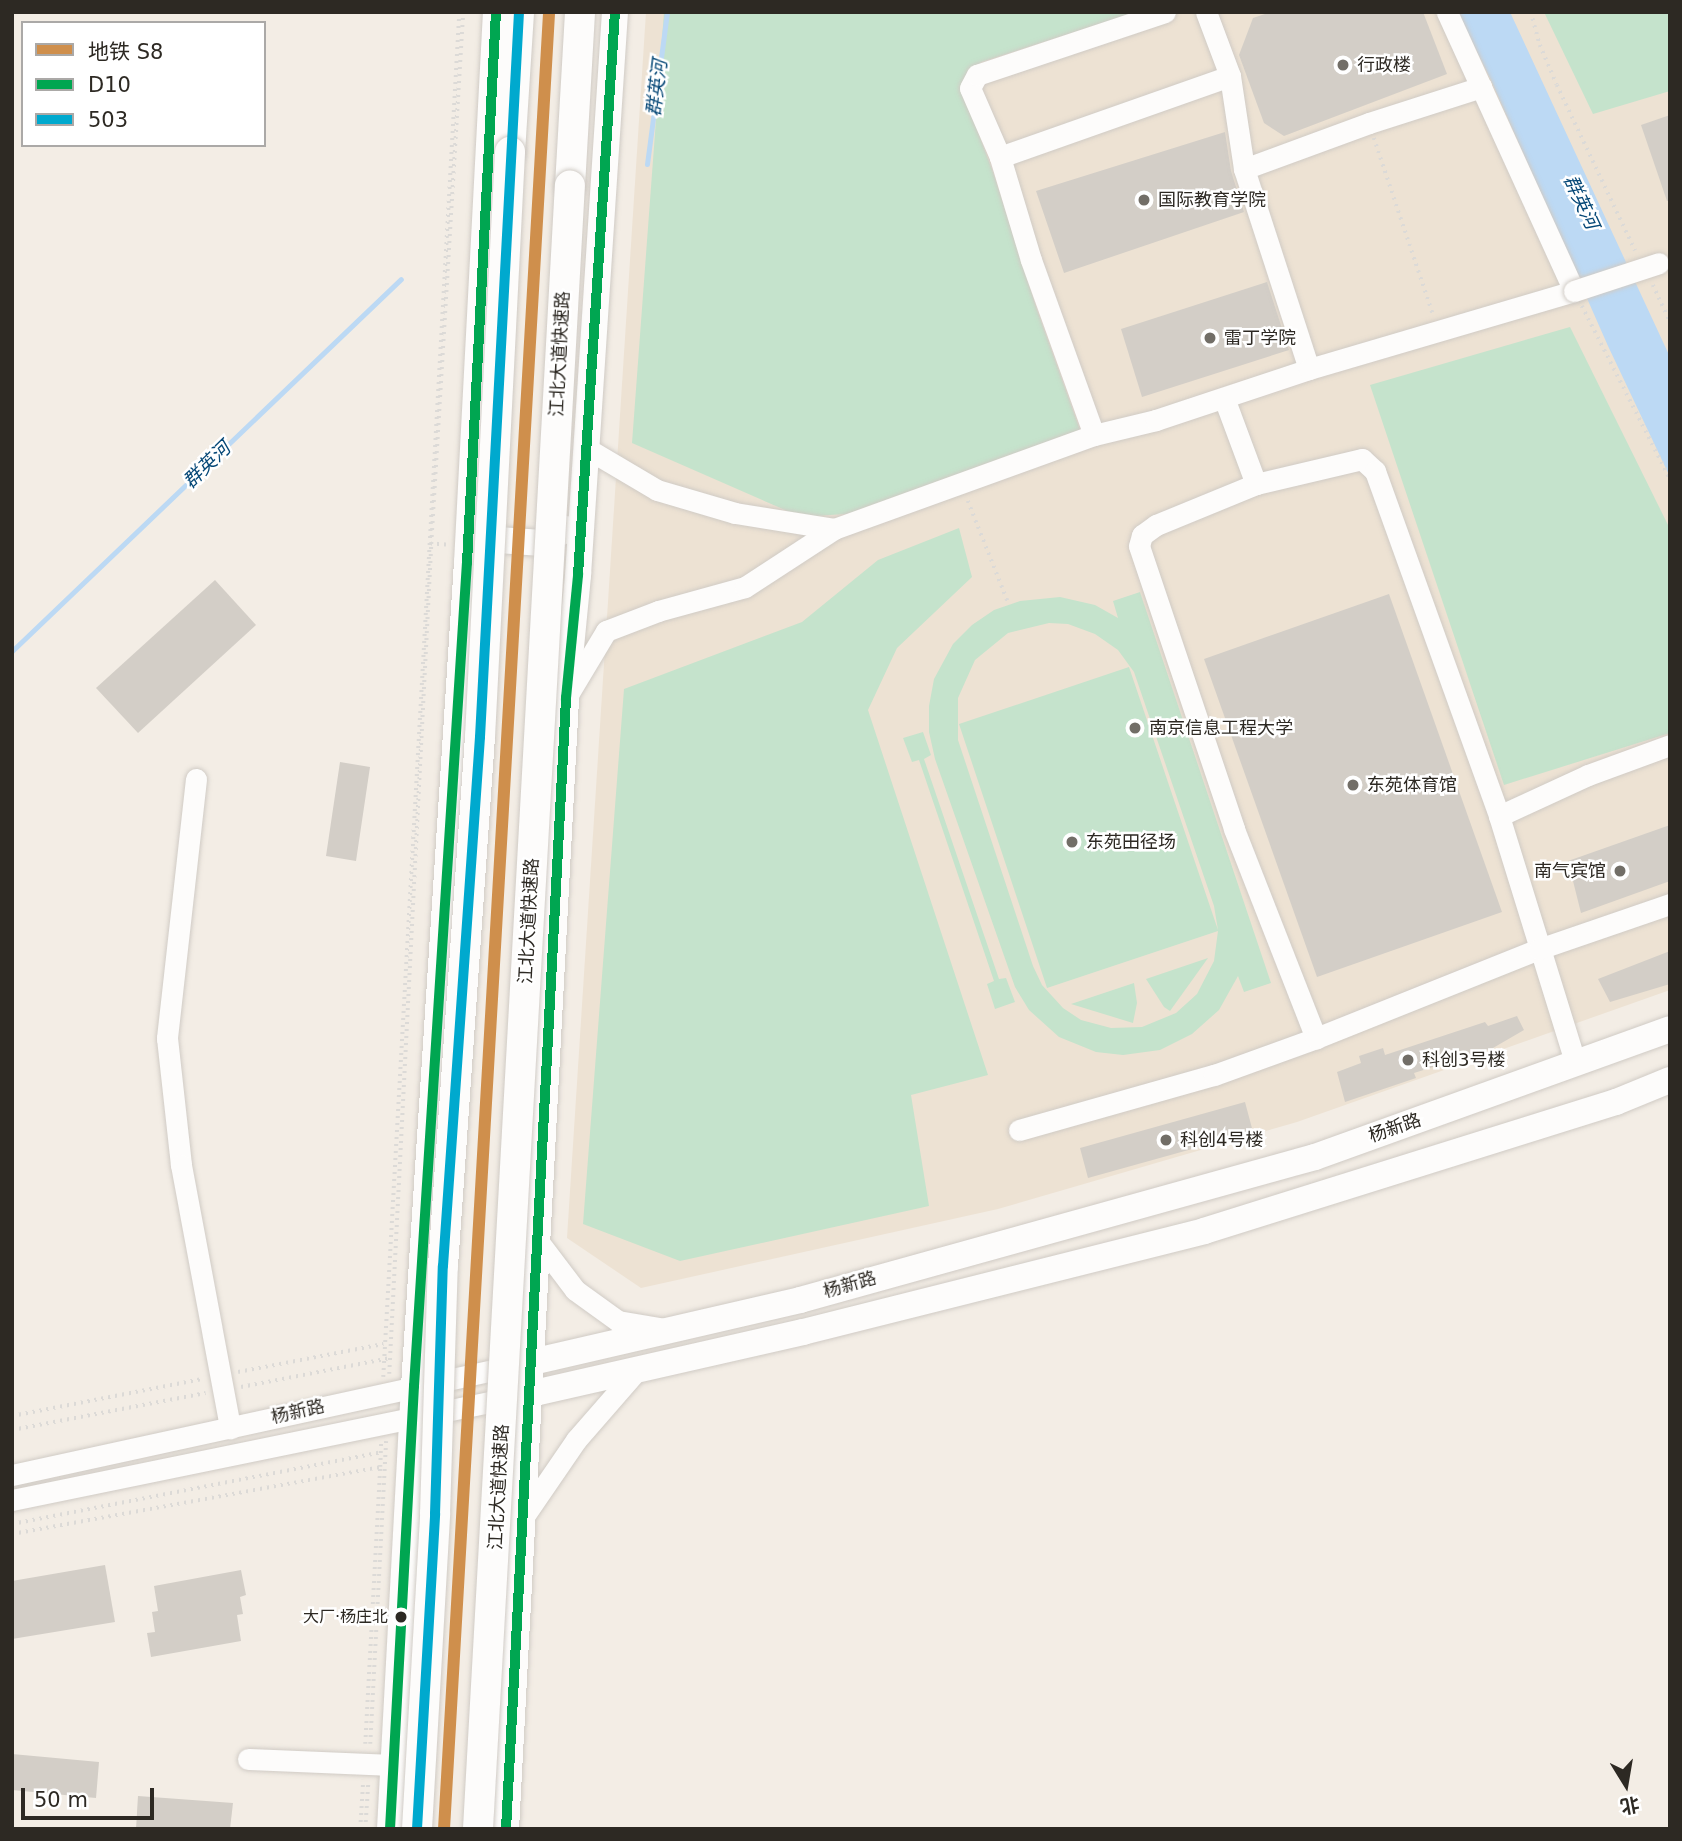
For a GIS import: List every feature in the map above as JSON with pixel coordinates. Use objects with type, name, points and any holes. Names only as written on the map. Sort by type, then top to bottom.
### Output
[{"type":"highway","points":[[417,1829],[436,1514],[443,1266],[478,764],[519,12]]},
{"type":"highway","name":"江北大道快速路","points":[[478,1829],[580,12]]},
{"type":"main road","points":[[390,1829],[376,1764],[413,1416],[395,1390],[470,515],[496,12]]},
{"type":"main road","points":[[506,1829],[566,698],[581,520],[615,12]]},
{"type":"main road","points":[[470,515],[498,540],[541,543],[581,520]]},
{"type":"main road","name":"杨新路","points":[[532,1362],[800,1300],[1315,1157],[1670,1029]]},
{"type":"main road","name":"杨新路","points":[[530,1394],[803,1332],[1205,1231],[1616,1102],[1670,1080]]},
{"type":"street","points":[[1094,435],[1031,260],[1000,157],[970,88],[977,75],[1165,12]]},
{"type":"street","points":[[1206,12],[1230,76],[1244,169],[1308,369]]},
{"type":"street","points":[[1447,12],[1574,291]]},
{"type":"street","points":[[1000,157],[1230,76]]},
{"type":"street","points":[[1244,169],[1369,122],[1481,87]]},
{"type":"street","points":[[566,698],[606,631],[658,611],[745,586],[834,529],[1094,435],[1156,420],[1308,369],[1439,332],[1658,263]]},
{"type":"street","points":[[1224,397],[1256,484]]},
{"type":"street","points":[[586,448],[657,490],[735,513],[834,529]]},
{"type":"street","points":[[1316,1038],[1234,829],[1139,546],[1142,535],[1156,525],[1256,484],[1362,458],[1375,471],[1499,817],[1576,1064]]},
{"type":"street","points":[[1499,817],[1588,775],[1670,745]]},
{"type":"street","points":[[196,779],[167,1038],[180,1165],[230,1427]]},
{"type":"street","points":[[1019,1130],[1214,1075],[1316,1038],[1539,949],[1670,904]]},
{"type":"street","points":[[538,1241],[575,1290],[618,1321],[671,1330]]},
{"type":"street","name":"杨新路","points":[[12,1475],[532,1362]]},
{"type":"street","points":[[522,1519],[576,1440],[638,1369]]},
{"type":"street","name":"杨新路","points":[[12,1500],[530,1394]]},
{"type":"street","points":[[248,1759],[376,1764]]},
{"type":"path","points":[[395,1390],[390,1358],[461,12]]},
{"type":"path","points":[[395,1390],[383,1360],[383,1344],[461,12]]},
{"type":"path","points":[[1531,12],[1540,45],[1557,85],[1579,127],[1637,258],[1658,263],[1670,321]]},
{"type":"path","points":[[1369,122],[1439,332]]},
{"type":"path","points":[[1574,291],[1670,479]]},
{"type":"path","points":[[967,499],[1007,602]]},
{"type":"path","points":[[431,544],[458,545]]},
{"type":"path","points":[[12,1430],[383,1344]]},
{"type":"path","points":[[12,1416],[390,1358]]},
{"type":"path","points":[[363,1829],[376,1764],[384,1422]]},
{"type":"path","points":[[376,1764],[380,1467],[383,1452]]},
{"type":"path","points":[[12,1524],[383,1452]]},
{"type":"path","points":[[12,1534],[380,1467]]},
{"type":"shaded area","name":"南京信息工程大学","points":[[646,12],[1670,12],[1670,990],[1297,1122],[998,1209],[641,1288],[567,1238]]},
{"type":"green space","points":[[664,12],[1137,12],[981,62],[961,87],[994,175],[1037,310],[1085,444],[889,511],[801,517],[632,443]]},
{"type":"green space","points":[[1544,12],[1670,12],[1670,91],[1593,114]]},
{"type":"green space","points":[[1570,327],[1670,529],[1670,733],[1504,785],[1370,385]]},
{"type":"green space","points":[[959,528],[972,577],[897,648],[868,710],[988,1075],[911,1095],[929,1206],[680,1261],[583,1224],[624,689],[802,622],[878,560]]},
{"type":"green space","points":[[1140,592],[1271,983],[1244,992],[1238,976],[1219,1010],[1192,1034],[1160,1050],[1123,1055],[1096,1052],[1059,1037],[1029,1010],[1015,987],[935,759],[929,732],[929,706],[934,679],[953,644],[972,625],[994,610],[1020,601],[1060,597],[1095,605],[1118,618],[1113,601]],"holes":[[[1049,623],[1068,624],[1095,634],[1118,650],[1134,672],[1214,906],[1218,930],[1129,667],[959,724],[1047,988],[1218,931],[1214,961],[1197,994],[1176,1013],[1142,1027],[1111,1028],[1081,1020],[1063,1008],[1042,985],[1033,966],[958,740],[958,698],[975,660],[1008,633]]]},
{"type":"green space","points":[[923,732],[931,755],[924,759],[999,979],[1006,978],[1015,1002],[995,1009],[987,984],[994,981],[919,760],[912,762],[903,738]]},
{"type":"green space","points":[[1208,958],[1170,1011],[1164,1007],[1146,979]]},
{"type":"green space","points":[[1134,983],[1137,1003],[1133,1023],[1071,1004]]},
{"type":"water","points":[[1457,12],[1510,12],[1670,357],[1670,477],[1608,346],[1490,78]]},
{"type":"building","name":"行政楼","points":[[1271,12],[1423,12],[1447,74],[1284,136],[1264,123],[1239,55],[1253,18]]},
{"type":"building","points":[[1670,115],[1670,200],[1667,201],[1641,125]]},
{"type":"building","name":"国际教育学院","points":[[1225,132],[1231,171],[1244,212],[1064,273],[1036,191]]},
{"type":"building","name":"雷丁学院","points":[[1267,282],[1289,350],[1142,397],[1121,329]]},
{"type":"building","points":[[215,580],[256,625],[138,733],[96,688]]},
{"type":"building","name":"东苑体育馆","points":[[1389,594],[1502,912],[1317,977],[1204,659]]},
{"type":"building","points":[[340,762],[370,767],[356,861],[326,856]]},
{"type":"building","name":"南气宾馆","points":[[1670,825],[1670,881],[1581,913],[1568,861]]},
{"type":"building","points":[[1670,951],[1670,984],[1610,1002],[1598,979]]},
{"type":"building","name":"科创3号楼","points":[[1517,1016],[1524,1030],[1493,1048],[1414,1073],[1416,1078],[1345,1102],[1337,1072],[1361,1063],[1359,1056],[1383,1048],[1385,1055],[1485,1022],[1488,1026]]},
{"type":"building","name":"科创4号楼","points":[[1245,1102],[1253,1132],[1088,1178],[1080,1148]]},
{"type":"building","points":[[105,1565],[115,1622],[12,1639],[12,1581]]},
{"type":"building","points":[[241,1570],[246,1595],[240,1597],[243,1614],[237,1615],[241,1641],[151,1657],[147,1633],[155,1632],[152,1612],[158,1611],[154,1586]]},
{"type":"building","points":[[12,1754],[99,1762],[96,1798],[12,1790]]},
{"type":"building","points":[[138,1796],[233,1803],[230,1829],[136,1829]]},
{"type":"waterway","name":"群英河","points":[[647,164],[667,12]]},
{"type":"waterway","name":"群英河","points":[[12,651],[401,279]]},
{"type":"metro line","name":"S8","points":[[444,1829],[549,12]]},
{"type":"transit line","name":"D10","points":[[390,1829],[414,1386],[467,563],[496,12]]},
{"type":"transit line","name":"503","points":[[417,1829],[435,1514],[443,1266],[480,737],[519,12]]},
{"type":"transit line","name":"D10","points":[[506,1829],[566,698],[578,575],[615,12]]},
{"type":"place","name":"行政楼","points":[[1343,65]]},
{"type":"place","name":"国际教育学院","points":[[1144,200]]},
{"type":"place","name":"雷丁学院","points":[[1210,338]]},
{"type":"place","name":"南京信息工程大学","points":[[1135,728]]},
{"type":"place","name":"东苑体育馆","points":[[1353,785]]},
{"type":"place","name":"东苑田径场","points":[[1072,842]]},
{"type":"place","name":"南气宾馆","points":[[1620,871]]},
{"type":"place","name":"科创3号楼","points":[[1408,1060]]},
{"type":"place","name":"科创4号楼","points":[[1166,1140]]},
{"type":"place","name":"大厂·杨庄北","points":[[401,1617]]}]
